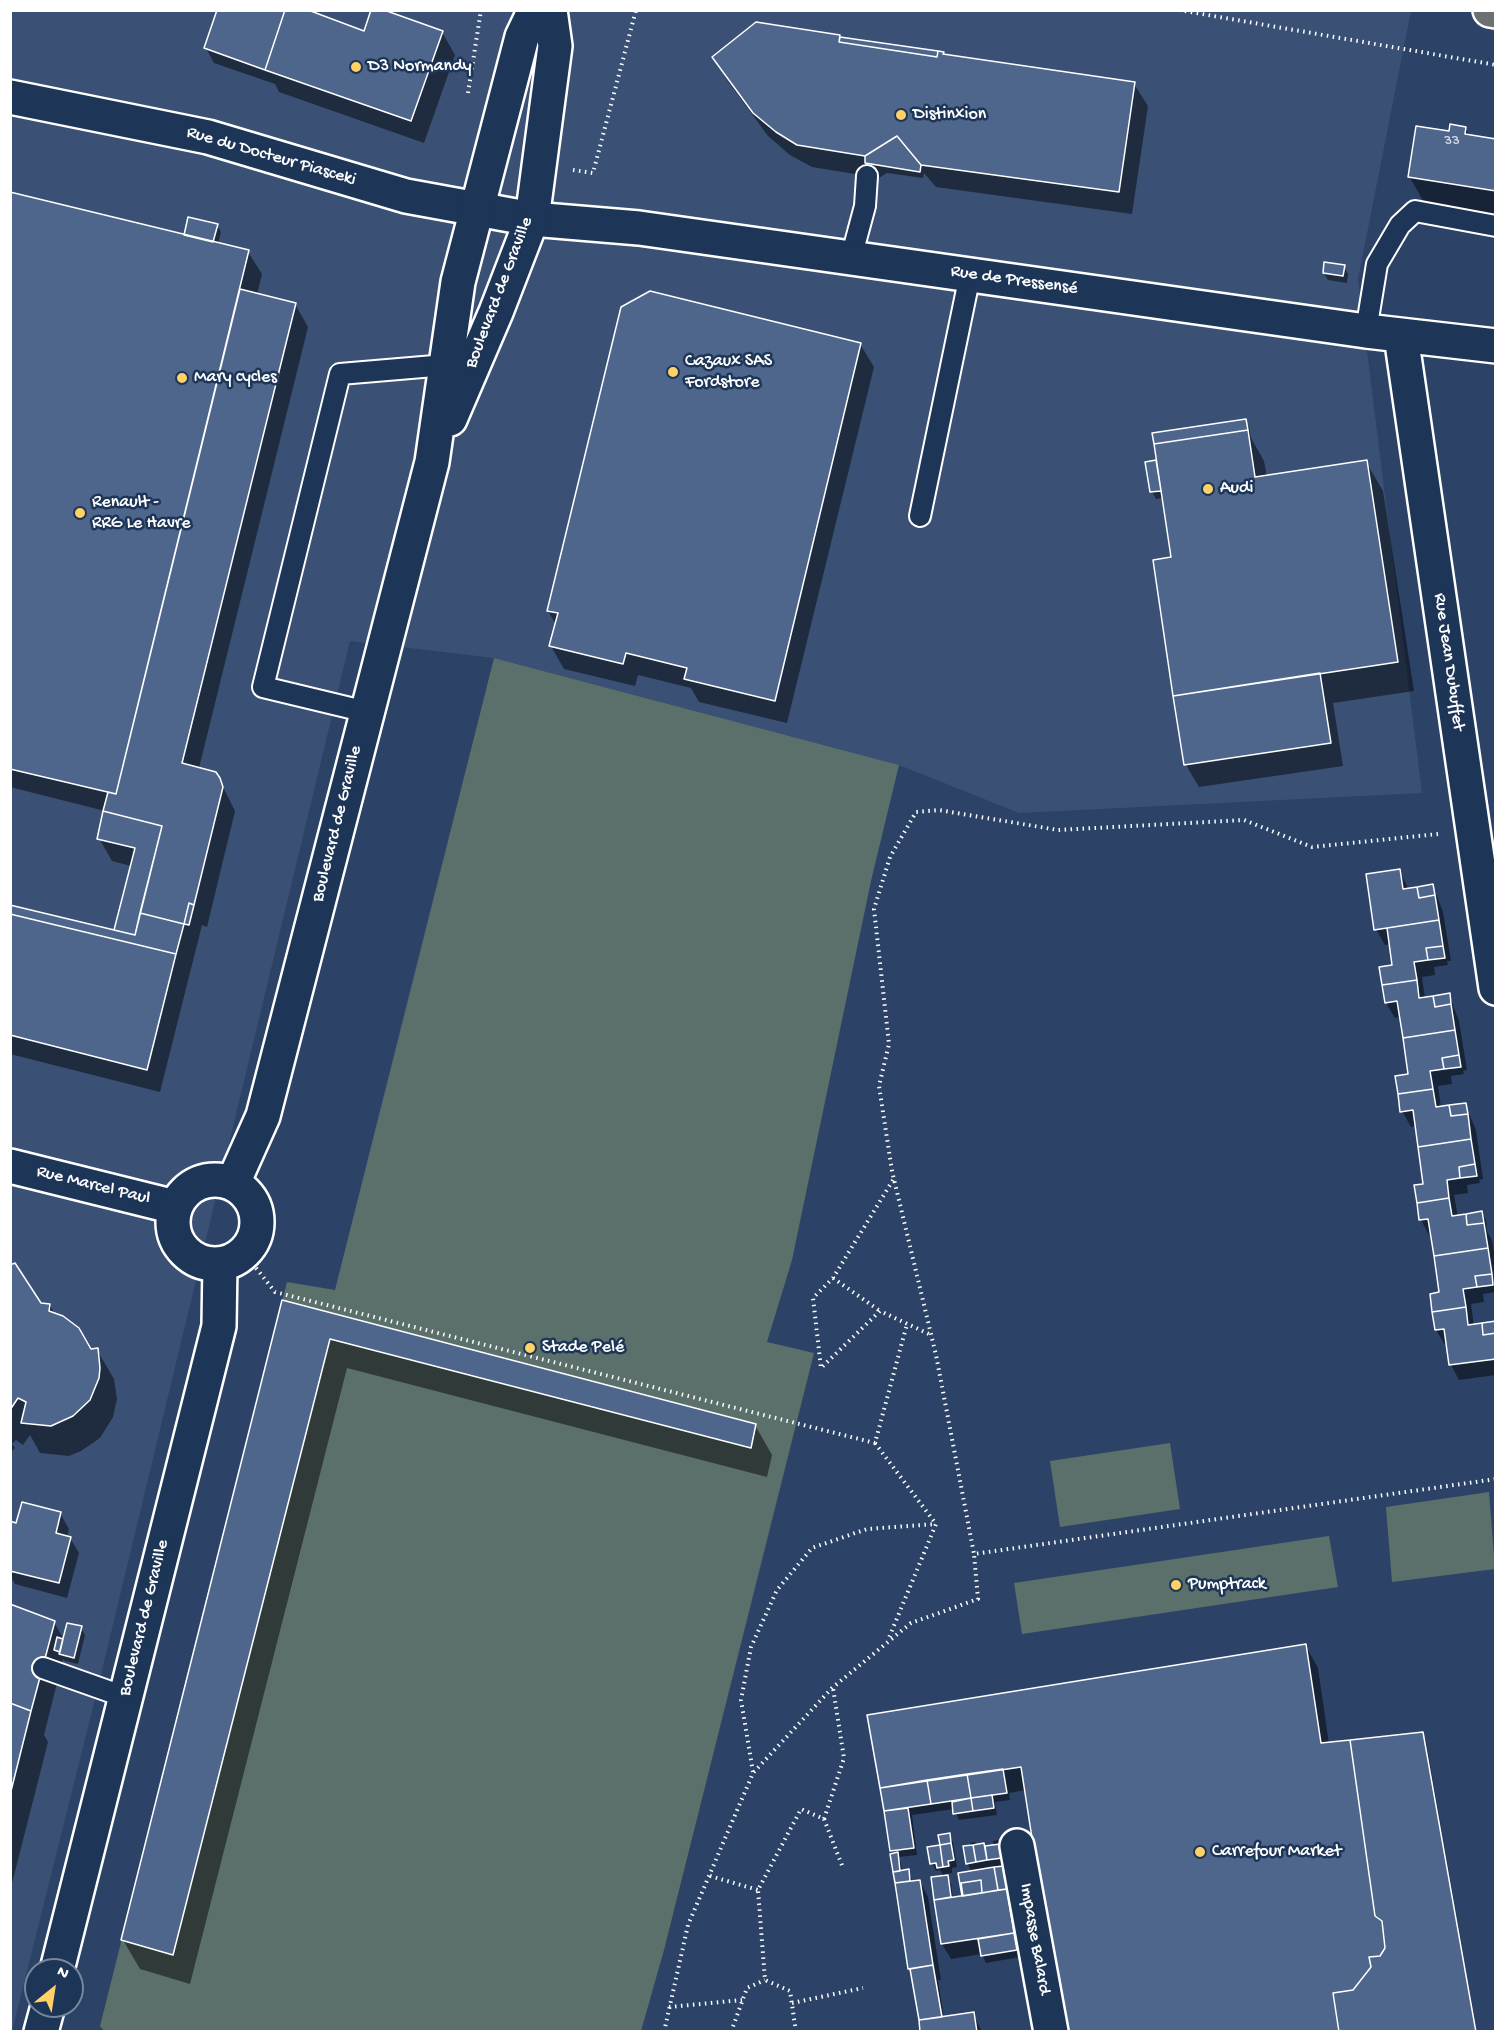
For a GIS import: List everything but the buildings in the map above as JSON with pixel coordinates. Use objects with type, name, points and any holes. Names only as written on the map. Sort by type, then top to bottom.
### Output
[{"type":"main road","points":[[1490,10],[1496,11]]},
{"type":"street","name":"Boulevard de Graville","points":[[233,1183],[263,1116],[432,462],[458,282],[475,209],[522,37],[535,10]]},
{"type":"street","name":"Boulevard de Graville","points":[[432,462],[496,312],[532,219],[555,46],[550,10]]},
{"type":"street","name":"Rue du Docteur Piasceki","points":[[10,98],[208,137],[406,196],[532,219]]},
{"type":"street","name":"Rue de Pressensé","points":[[532,219],[639,228],[1401,336],[1496,346]]},
{"type":"street","name":"Rue Jean Dubuffet","points":[[1401,336],[1496,988]]},
{"type":"street","name":"Rue Marcel Paul","points":[[10,1166],[175,1207]]},
{"type":"street","points":[[220,1179],[233,1183],[253,1201],[258,1215],[255,1235],[232,1258],[206,1263],[192,1257],[182,1248],[174,1235],[172,1221],[175,1207],[182,1194],[193,1185],[206,1180],[220,1179]]},
{"type":"street","name":"Boulevard de Graville","points":[[60,1958],[219,1326],[232,1258]]},
{"type":"street","name":"Impasse Balard","points":[[1017,1846],[1051,2031]]},
{"type":"lane","points":[[851,258],[865,206],[867,176]]},
{"type":"lane","points":[[1366,331],[1377,264],[1400,225],[1415,211],[1496,226]]},
{"type":"lane","points":[[920,516],[969,275]]},
{"type":"lane","points":[[367,712],[263,687],[340,374],[446,365]]},
{"type":"lane","points":[[43,1668],[125,1697]]},
{"type":"path","points":[[466,102],[481,10]]},
{"type":"path","points":[[593,173],[636,10]]},
{"type":"path","points":[[1179,10],[1496,65]]},
{"type":"path","points":[[664,2031],[688,1925],[753,1773],[832,1688],[911,1623],[978,1599],[974,1554],[931,1335],[894,1179],[879,1086],[889,1044],[874,909],[890,857],[916,812],[939,810],[1059,830],[1244,820],[1312,847],[1472,830]]},
{"type":"path","points":[[880,1311],[821,1368],[813,1298],[833,1278],[894,1179]]},
{"type":"path","points":[[232,1258],[275,1292],[875,1443],[936,1524]]},
{"type":"path","points":[[833,1278],[880,1311],[931,1335]]},
{"type":"path","points":[[875,1443],[907,1324]]},
{"type":"path","points":[[974,1554],[1496,1479]]},
{"type":"path","points":[[887,1642],[936,1524]]},
{"type":"path","points":[[753,1773],[741,1700],[751,1647],[777,1590],[812,1548],[867,1529],[936,1524]]},
{"type":"path","points":[[832,1688],[844,1758],[824,1819],[843,1868]]},
{"type":"path","points":[[765,1980],[758,1890],[801,1809],[824,1819]]},
{"type":"path","points":[[710,1876],[758,1890]]},
{"type":"path","points":[[731,2031],[747,1988],[765,1980],[790,1991],[796,2031]]},
{"type":"path","points":[[792,2003],[863,1988]]},
{"type":"path","points":[[669,2007],[742,2000]]},
{"type":"shaded area","points":[[11,11],[1411,11],[1358,279],[1422,793],[1019,813],[899,765],[494,658],[350,641],[97,1691],[30,1958],[24,1958],[24,1983],[11,2032]]},
{"type":"green space","name":"Stade Pelé","points":[[494,658],[899,765],[871,881],[792,1260],[767,1342],[814,1353],[664,1950],[641,2031],[105,2032],[100,2026],[287,1282],[335,1290]]},
{"type":"green space","points":[[1170,1443],[1180,1509],[1060,1527],[1050,1461]]},
{"type":"green space","points":[[1489,1492],[1495,1569],[1392,1582],[1386,1507]]},
{"type":"green space","name":"Pumptrack","points":[[1329,1536],[1338,1587],[1022,1634],[1014,1583]]},
{"type":"place","name":"D3 Normandy","points":[[356,67]]},
{"type":"place","name":"Distinxion","points":[[901,115]]},
{"type":"place","name":"Cazaux SAS Fordstore","points":[[673,372]]},
{"type":"place","name":"Mary cycles","points":[[182,378]]},
{"type":"place","name":"Audi","points":[[1208,489]]},
{"type":"place","name":"Renault - RRG Le Havre","points":[[80,513]]},
{"type":"place","name":"Stade Pelé","points":[[530,1348]]},
{"type":"place","name":"Pumptrack","points":[[1176,1585]]},
{"type":"place","name":"Carrefour Market","points":[[1200,1852]]}]
